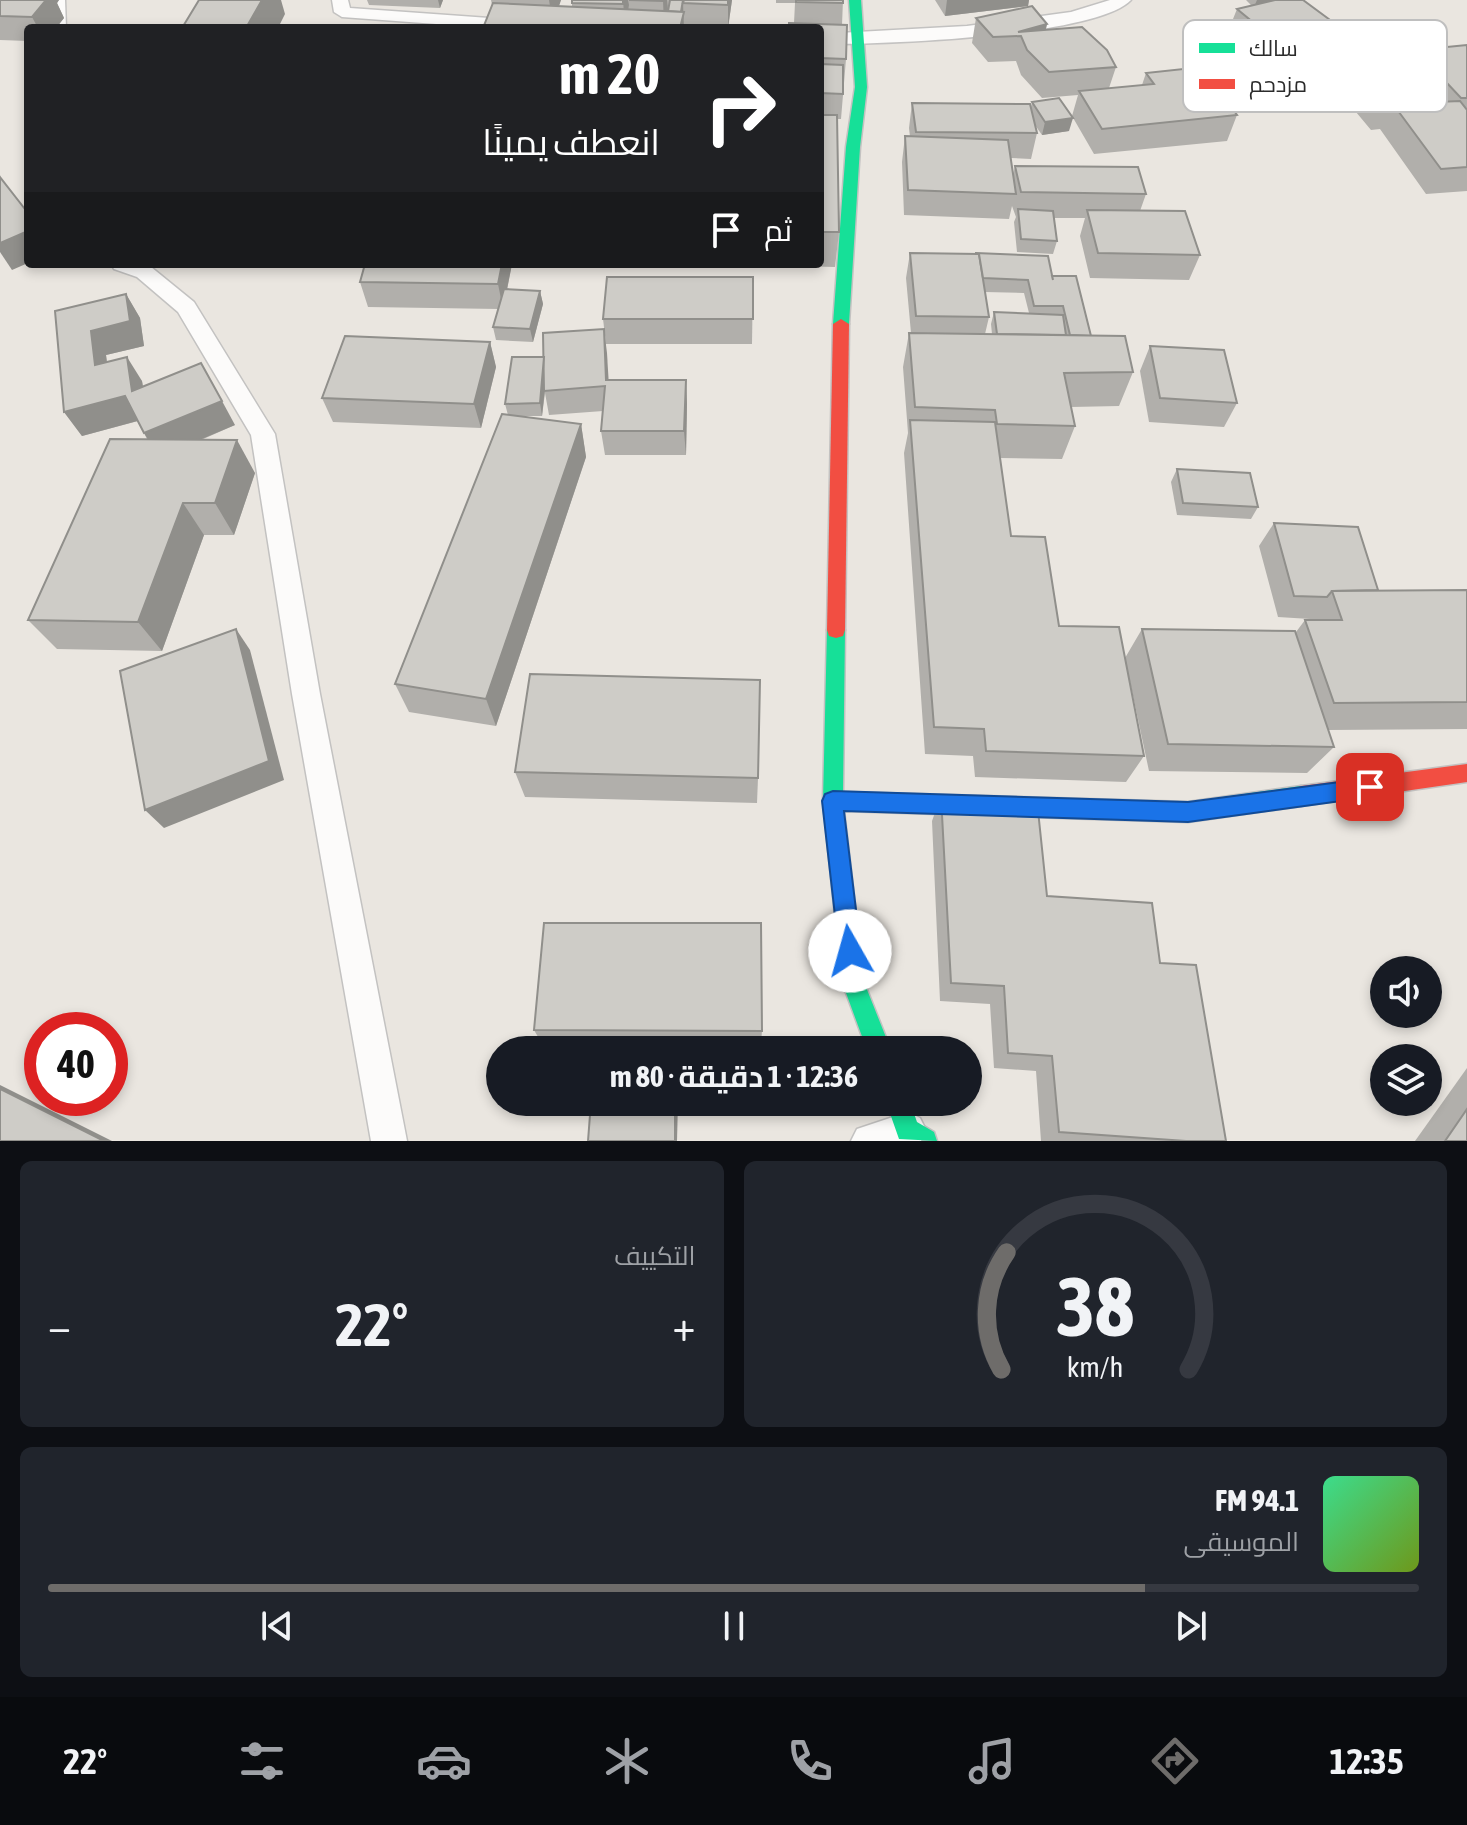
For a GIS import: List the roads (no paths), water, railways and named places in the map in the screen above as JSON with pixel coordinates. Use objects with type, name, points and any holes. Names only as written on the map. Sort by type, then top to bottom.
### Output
[{"type":"street","points":[[855,0],[861,87],[853,147],[841,317],[833,801],[853,982],[874,1036]]},
{"type":"street","points":[[833,801],[1188,812],[1467,773]]},
{"type":"lane","points":[[57,0],[57,24]]},
{"type":"lane","points":[[340,0],[342,12],[483,24]]},
{"type":"lane","points":[[824,39],[922,38],[1047,21],[1111,6],[1123,0]]},
{"type":"lane","points":[[831,146],[853,147]]},
{"type":"lane","points":[[132,268],[144,272],[186,307],[231,387],[263,434],[306,694],[389,1141]]},
{"type":"lane","points":[[869,1141],[910,1124]]}]
